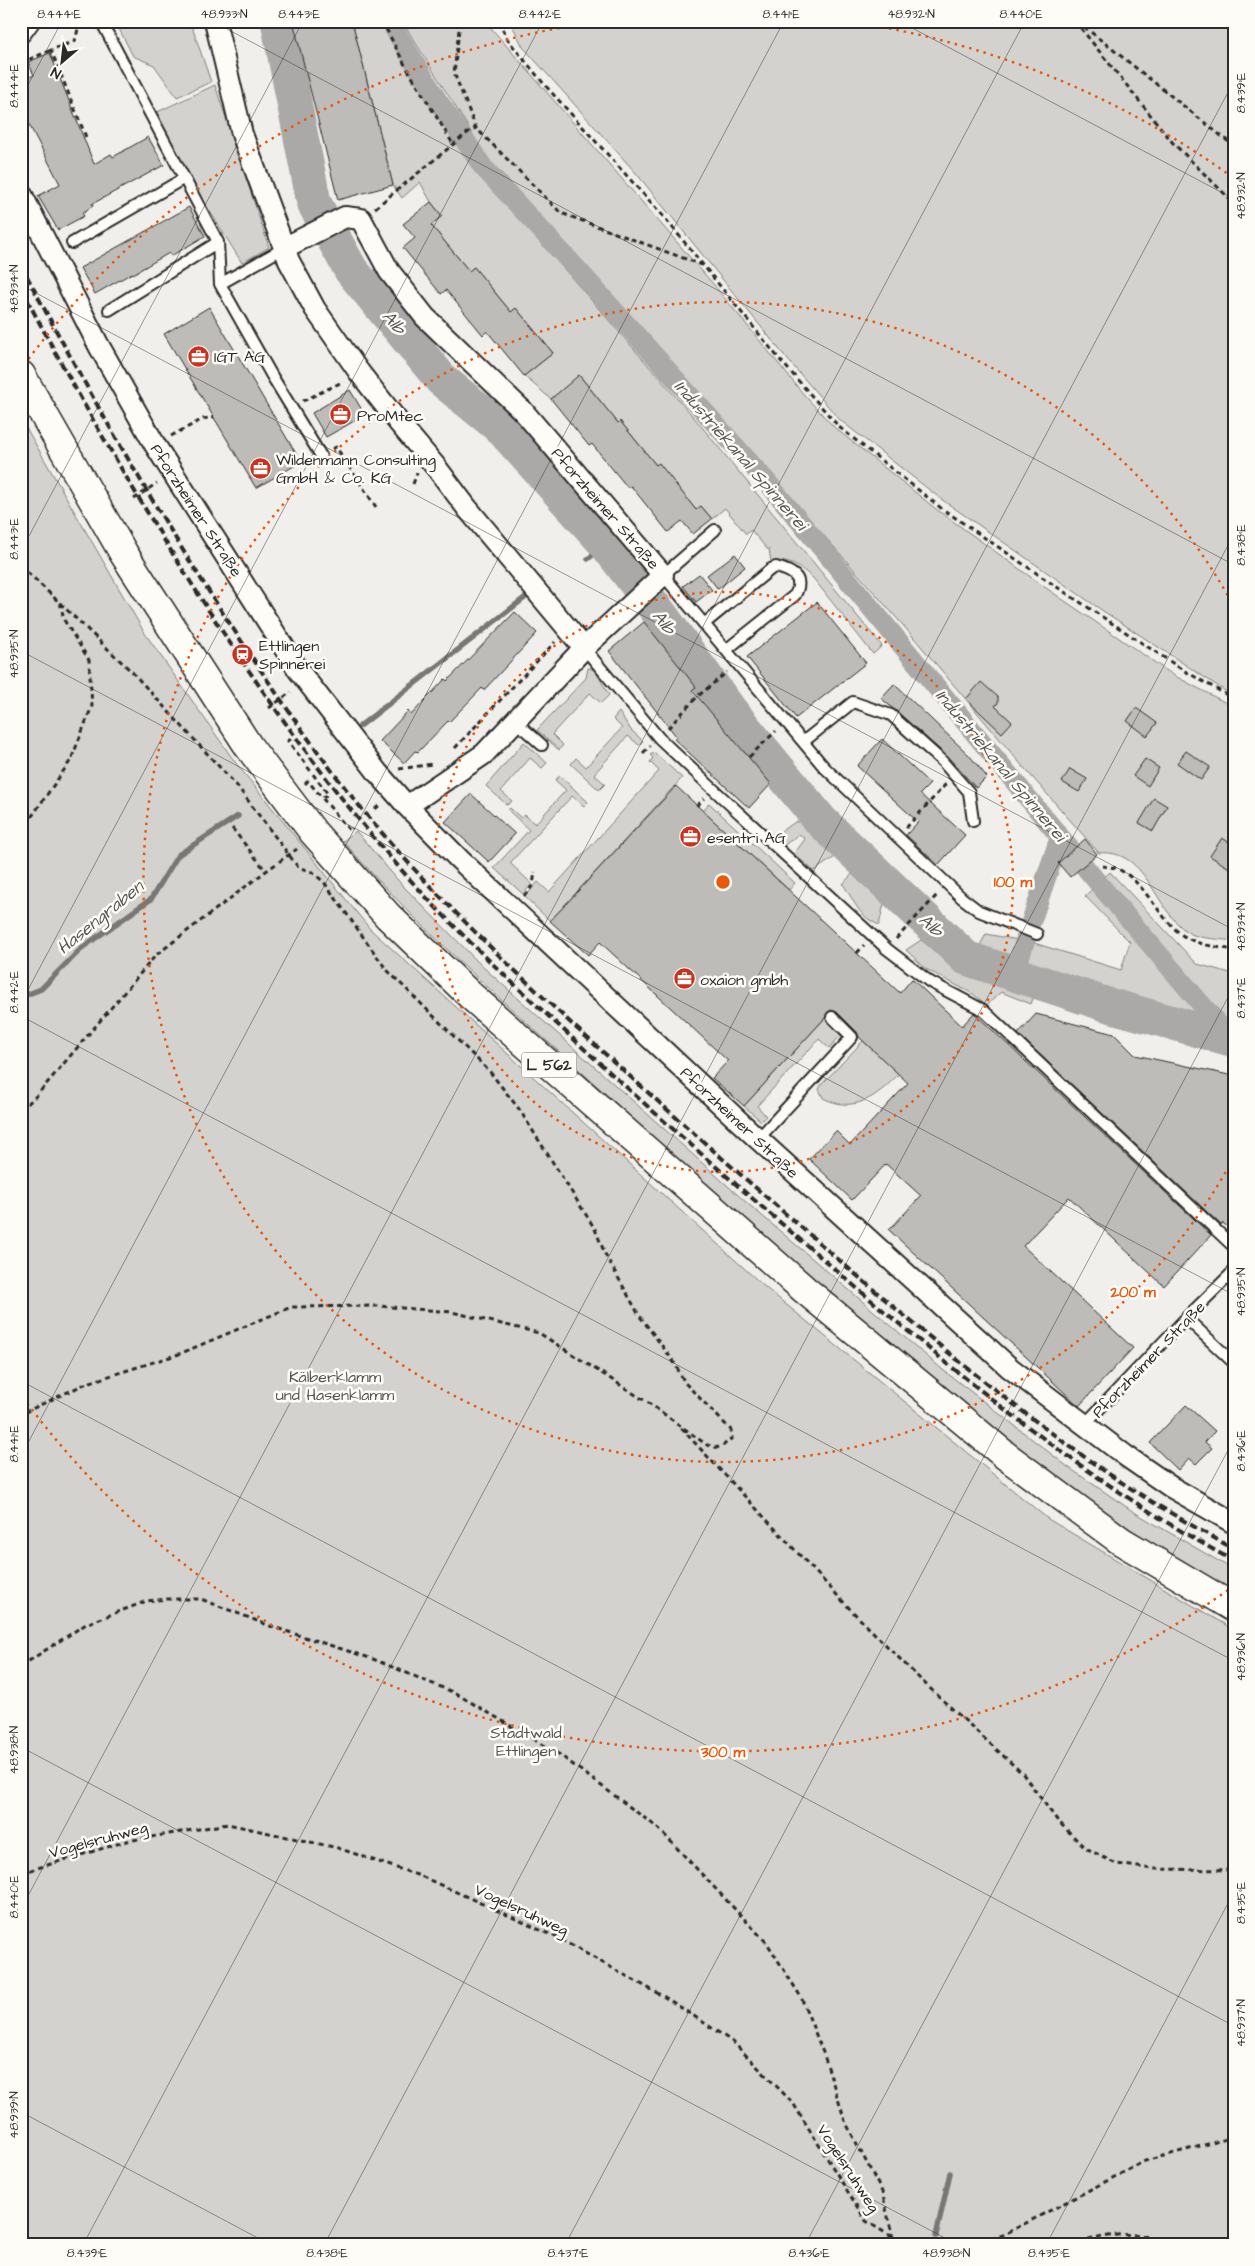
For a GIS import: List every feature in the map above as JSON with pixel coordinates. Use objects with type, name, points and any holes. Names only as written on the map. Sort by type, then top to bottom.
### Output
[{"type":"main road","name":"L 562","points":[[21,375],[124,554],[249,746],[314,833],[388,916],[470,996],[805,1290],[998,1450],[1121,1541],[1234,1608]]},
{"type":"street","points":[[21,32],[29,21]]},
{"type":"street","points":[[214,21],[242,134],[292,244],[315,309],[359,372],[467,508],[584,648]]},
{"type":"street","name":"Pforzheimer Straße","points":[[21,193],[110,366],[155,445],[300,671],[378,774],[407,806],[512,909],[758,1139],[1010,1368],[1084,1425],[1171,1487],[1234,1523]]},
{"type":"street","points":[[292,244],[353,218]]},
{"type":"street","name":"Pforzheimer Straße","points":[[353,218],[425,317],[523,411],[657,580],[584,648],[484,754],[407,806]]},
{"type":"lane","points":[[101,21],[218,242],[220,284],[322,456]]},
{"type":"lane","points":[[72,243],[183,179]]},
{"type":"lane","points":[[109,310],[218,242]]},
{"type":"lane","points":[[220,284],[292,244]]},
{"type":"lane","points":[[715,530],[657,580],[704,624],[824,767],[962,898],[979,911],[1037,934]]},
{"type":"lane","points":[[704,624],[776,567],[793,574],[798,581],[799,588],[796,595],[726,650]]},
{"type":"lane","points":[[584,648],[659,738],[887,949],[930,982],[983,1010],[1234,1247]]},
{"type":"lane","points":[[803,742],[853,702],[891,715],[942,761],[969,792],[973,821]]},
{"type":"lane","points":[[515,721],[542,745]]},
{"type":"lane","points":[[758,1139],[852,1037],[832,1018]]},
{"type":"lane","name":"Pforzheimer Straße","points":[[1084,1425],[1186,1318],[1234,1271]]},
{"type":"lane","points":[[1186,1318],[1234,1362]]},
{"type":"path","points":[[21,63],[76,41],[80,21]]},
{"type":"path","points":[[382,21],[405,65],[453,144]]},
{"type":"path","points":[[460,21],[454,73],[476,128],[561,212],[706,267]]},
{"type":"path","points":[[498,21],[508,40],[544,84],[605,150],[706,267],[781,361],[839,427],[941,508],[1183,670],[1234,699]]},
{"type":"path","points":[[1076,21],[1234,146]]},
{"type":"path","points":[[1076,21],[1173,143],[1234,203]]},
{"type":"path","points":[[51,50],[86,137]]},
{"type":"path","points":[[353,218],[470,130],[476,128]]},
{"type":"path","points":[[291,406],[345,381]]},
{"type":"path","points":[[180,431],[203,419],[214,418]]},
{"type":"path","points":[[336,447],[376,507]]},
{"type":"path","points":[[134,499],[151,488]]},
{"type":"path","points":[[21,566],[132,672],[236,786],[298,867],[312,872],[324,882],[386,969],[490,1072],[519,1109],[595,1229],[605,1254],[639,1315],[674,1362],[685,1382],[731,1430],[732,1438],[720,1448],[707,1445],[600,1370],[539,1332],[452,1312],[379,1306],[291,1308],[179,1354],[87,1383],[21,1414]]},
{"type":"path","points":[[21,832],[72,760],[92,706],[89,660],[64,620],[60,602]]},
{"type":"path","points":[[454,750],[568,628]]},
{"type":"path","points":[[659,738],[698,696],[719,677]]},
{"type":"path","points":[[269,708],[294,690]]},
{"type":"path","points":[[291,739],[288,742],[328,794],[323,798]]},
{"type":"path","points":[[749,757],[765,742]]},
{"type":"path","points":[[378,774],[391,763],[398,769],[441,763]]},
{"type":"path","points":[[898,838],[954,775]]},
{"type":"path","points":[[305,784],[308,781],[350,831],[352,828]]},
{"type":"path","points":[[375,809],[380,805],[378,803]]},
{"type":"path","points":[[262,818],[266,815]]},
{"type":"path","points":[[232,828],[266,871]]},
{"type":"path","points":[[21,1110],[37,1095],[156,955],[266,871],[289,857]]},
{"type":"path","points":[[1102,866],[1117,869],[1136,883],[1161,915],[1183,935],[1197,942],[1234,950]]},
{"type":"path","points":[[512,909],[533,885],[535,872]]},
{"type":"path","points":[[887,949],[928,905]]},
{"type":"path","points":[[676,1422],[858,1617],[921,1680],[1023,1774],[1057,1820],[1084,1847],[1116,1864],[1153,1869],[1234,1870]]},
{"type":"path","points":[[21,1666],[86,1624],[147,1601],[201,1599],[270,1626],[373,1659],[455,1692],[560,1755],[658,1828],[767,1943],[800,1996],[824,2055],[845,2121],[882,2192],[893,2238]]},
{"type":"path","name":"Vogelsruhweg","points":[[21,1873],[127,1841],[228,1824],[338,1848],[423,1877],[558,1938],[668,1999],[733,2042],[793,2103],[866,2221],[904,2245]]},
{"type":"path","points":[[974,2245],[989,2243],[1145,2161],[1234,2137]]},
{"type":"path","points":[[1071,2245],[1091,2239],[1127,2234],[1155,2237],[1166,2245]]},
{"type":"green space","points":[[115,21],[190,21],[211,82],[177,97],[154,65],[133,56]]},
{"type":"green space","points":[[352,21],[386,21],[415,77],[465,156],[697,421],[882,646],[873,654],[813,578],[799,567],[789,563],[771,562],[769,549],[751,530],[746,534],[725,508],[712,519],[701,506],[696,510],[659,464],[656,465],[620,421],[618,423],[580,376],[551,399],[524,376],[553,353],[516,308],[511,312],[474,267],[469,271],[431,225],[442,216],[431,202],[420,182],[402,198],[393,185]]},
{"type":"green space","points":[[402,21],[485,21],[714,285],[805,396],[835,428],[936,509],[1046,588],[1173,675],[1230,705],[1233,696],[1100,609],[941,499],[840,420],[788,360],[636,173],[523,47],[510,21],[1234,21],[1234,941],[1206,938],[1191,934],[1168,913],[1141,871],[1129,861],[1116,854],[1099,853],[908,631],[659,348],[488,159]]},
{"type":"green space","points":[[215,85],[269,247],[242,263],[173,152],[153,114]]},
{"type":"green space","name":"Stadtwald Ettlingen","points":[[21,419],[144,632],[235,762],[370,929],[766,1288],[1048,1519],[1234,1630],[1234,2245],[21,2245]]},
{"type":"green space","points":[[588,668],[595,670],[609,695],[601,703],[590,693],[552,734],[563,745],[559,750],[537,730],[586,678]]},
{"type":"green space","points":[[619,712],[631,730],[643,741],[639,745],[628,736],[594,774],[605,784],[599,790],[571,764],[576,758],[586,767],[622,728],[613,719]]},
{"type":"green space","points":[[524,742],[547,763],[542,768],[530,758],[501,791],[512,801],[507,805],[486,786]]},
{"type":"green space","points":[[655,753],[682,778],[550,921],[525,897],[538,882],[549,892],[659,771],[650,762],[653,758],[650,755]]},
{"type":"green space","points":[[560,776],[588,802],[584,806],[572,796],[510,863],[532,884],[523,894],[494,868],[529,830],[508,810],[510,808],[521,818],[525,815],[535,824],[566,790],[555,780]]},
{"type":"green space","points":[[709,803],[795,883],[789,890],[703,811]]},
{"type":"green space","points":[[797,821],[835,857],[814,871],[794,854],[805,839],[799,834],[783,846],[773,836]]},
{"type":"green space","points":[[356,831],[402,885],[483,967],[747,1203],[943,1370],[1068,1467],[1134,1512],[1234,1570],[1234,1592],[1147,1540],[1023,1452],[870,1327],[766,1238],[520,1016],[411,914],[343,841]]},
{"type":"green space","points":[[1110,872],[1197,964],[1234,974],[1234,1033],[975,955],[986,934],[1034,943],[1121,970],[1130,942],[1085,896]]},
{"type":"green space","points":[[852,874],[884,904],[879,925],[862,913],[843,884]]},
{"type":"green space","points":[[921,940],[961,972],[1001,987],[1034,996],[1031,1004],[1001,992],[987,1005],[973,994],[926,969],[906,950]]},
{"type":"green space","points":[[825,1018],[842,1034],[829,1048],[819,1039],[757,1106],[766,1116],[761,1121],[744,1106]]},
{"type":"green space","points":[[863,1041],[899,1074],[882,1090],[855,1104],[835,1103],[823,1098],[819,1089],[822,1084]]},
{"type":"building","points":[[293,21],[352,21],[393,185],[338,200]]},
{"type":"building","points":[[50,53],[94,164],[111,154],[113,157],[148,137],[164,165],[92,204],[93,206],[82,213],[84,216],[58,230],[38,196],[60,184],[21,109],[21,81],[34,75],[28,62]]},
{"type":"building","points":[[431,202],[442,216],[431,225],[469,271],[474,267],[511,312],[516,308],[553,353],[524,376],[487,331],[483,335],[446,290],[441,294],[403,248],[415,238],[403,224]]},
{"type":"building","points":[[189,207],[205,236],[171,256],[169,253],[95,294],[80,268]]},
{"type":"building","points":[[209,307],[301,462],[256,488],[164,334]]},
{"type":"building","points":[[579,375],[618,423],[620,421],[656,465],[659,463],[696,510],[701,506],[712,519],[693,534],[682,521],[668,532],[631,486],[628,488],[592,444],[589,446],[551,399]]},
{"type":"building","points":[[350,390],[365,415],[326,437],[312,413]]},
{"type":"building","points":[[735,554],[745,567],[718,589],[707,575]]},
{"type":"building","points":[[699,574],[712,590],[696,602],[683,586]]},
{"type":"building","points":[[817,602],[866,663],[796,718],[747,657]]},
{"type":"building","points":[[515,612],[537,633],[484,690],[482,688],[418,752],[415,751],[404,763],[380,741],[408,711],[411,715],[445,679],[447,681]]},
{"type":"building","points":[[644,622],[696,687],[692,690],[771,784],[749,808],[674,739],[676,736],[609,651]]},
{"type":"building","points":[[981,682],[998,697],[998,703],[995,706],[1012,722],[1002,733],[966,699]]},
{"type":"building","points":[[894,684],[969,755],[987,777],[976,788],[947,756],[881,698]]},
{"type":"building","points":[[1136,708],[1157,723],[1147,736],[1127,721]]},
{"type":"building","points":[[882,739],[930,784],[920,794],[965,835],[938,865],[906,835],[918,822],[857,766]]},
{"type":"building","points":[[1186,751],[1210,767],[1201,780],[1177,763]]},
{"type":"building","points":[[1145,759],[1159,768],[1148,786],[1133,776]]},
{"type":"building","points":[[1070,769],[1087,779],[1079,792],[1062,782]]},
{"type":"building","points":[[676,786],[900,993],[912,979],[962,1026],[974,1013],[1211,1235],[1164,1286],[1069,1197],[1023,1246],[1133,1348],[1079,1406],[889,1230],[921,1196],[886,1164],[852,1200],[809,1159],[836,1131],[850,1145],[908,1083],[859,1037],[857,1032],[837,1012],[831,1010],[827,1013],[825,1018],[744,1106],[712,1078],[728,1061],[600,942],[588,955],[550,921]]},
{"type":"building","points":[[471,794],[515,834],[489,862],[445,822]]},
{"type":"building","points":[[1154,798],[1167,806],[1153,831],[1139,823]]},
{"type":"building","points":[[1222,838],[1234,845],[1234,871],[1210,856]]},
{"type":"building","points":[[1085,839],[1097,854],[1070,877],[1058,863]]},
{"type":"building","points":[[1036,1014],[1114,1034],[1135,1055],[1234,1076],[1234,1233],[1223,1223],[1221,1225],[1018,1034]]},
{"type":"building","points":[[1186,1405],[1215,1431],[1205,1442],[1212,1448],[1196,1464],[1189,1458],[1178,1470],[1150,1443]]},
{"type":"waterway","name":"Alb","points":[[278,21],[314,203],[351,270],[442,380],[501,428],[606,544],[732,713],[821,821],[966,958],[1105,1004],[1234,1040]]},
{"type":"waterway","name":"Industriekanal Spinnerei","points":[[392,21],[395,30],[438,101],[483,167],[578,270],[768,483],[1099,884],[1231,1039]]},
{"type":"waterway","points":[[588,559],[606,544]]},
{"type":"waterway","points":[[360,726],[531,593]]},
{"type":"waterway","name":"Hasengraben","points":[[21,997],[41,989],[83,947],[151,899],[178,855],[238,816]]},
{"type":"waterway","points":[[1031,922],[1060,837]]},
{"type":"waterway","points":[[1014,974],[1026,938]]},
{"type":"waterway","points":[[936,2236],[950,2173]]},
{"type":"railway","points":[[21,265],[123,450],[177,541],[234,630],[317,751],[371,820],[443,900],[573,1025],[683,1124],[942,1347],[1018,1408],[1096,1465],[1164,1509],[1234,1549]]},
{"type":"railway","points":[[21,288],[121,468],[174,556],[230,643],[327,780],[369,832],[433,904],[545,1013],[688,1142],[860,1291],[961,1375],[1013,1416],[1121,1493],[1176,1528],[1234,1561]]},
{"type":"place","name":"IGT AG","points":[[198,356]]},
{"type":"place","name":"ProMtec","points":[[341,415]]},
{"type":"place","name":"Wildenmann Consulting GmbH & Co. KG","points":[[260,468]]},
{"type":"place","name":"Ettlingen Spinnerei","points":[[243,654]]},
{"type":"place","name":"esentri AG","points":[[691,837]]},
{"type":"place","name":"oxaion gmbh","points":[[684,979]]},
{"type":"park label","name":"Kälberklamm und Hasenklamm","points":[[335,1385]]}]
